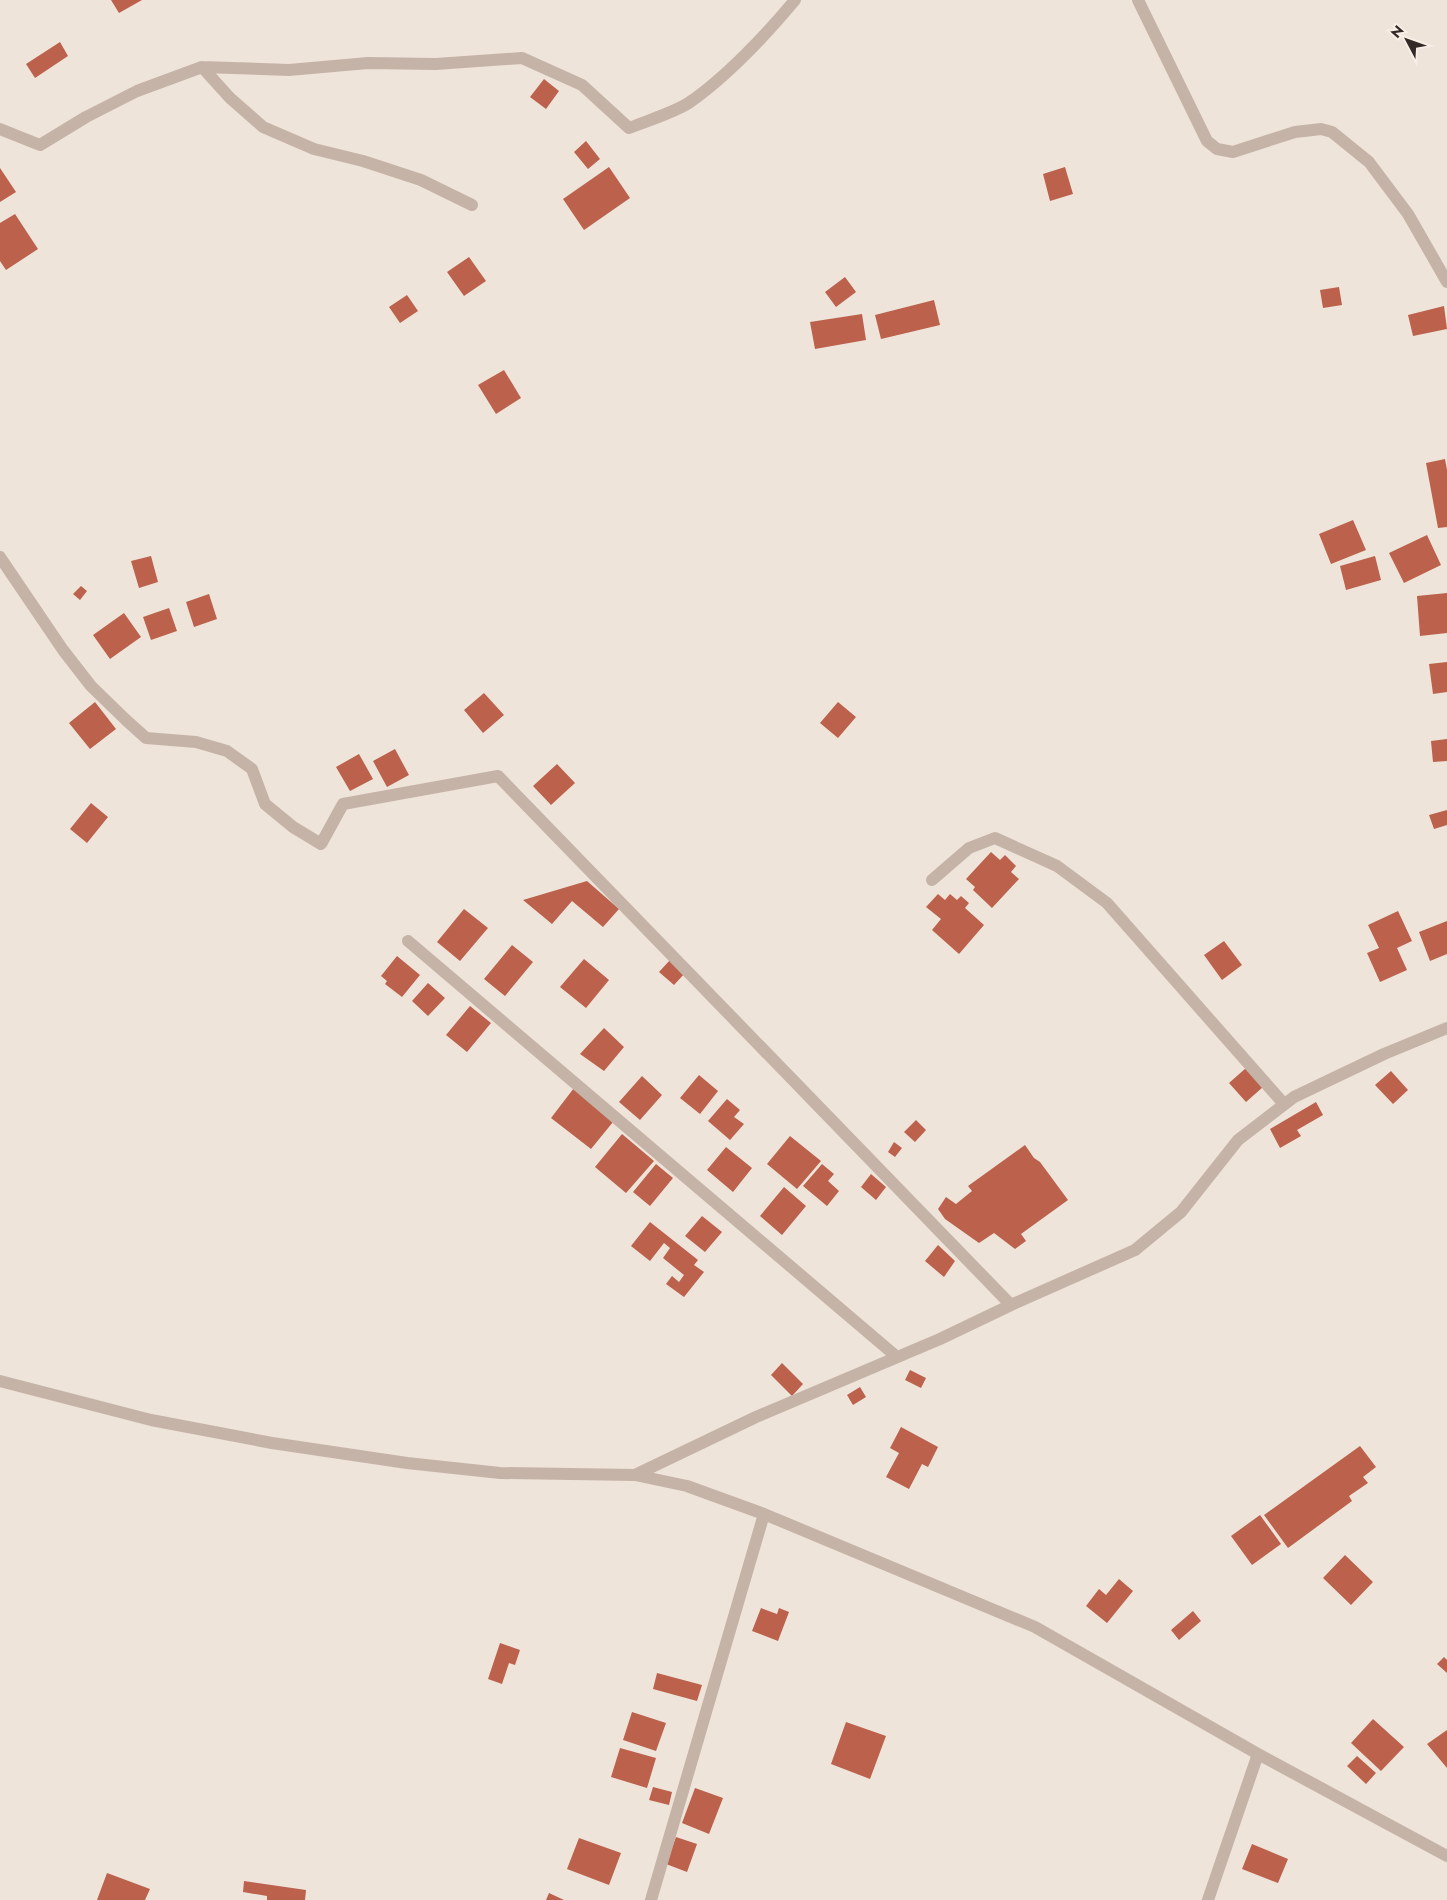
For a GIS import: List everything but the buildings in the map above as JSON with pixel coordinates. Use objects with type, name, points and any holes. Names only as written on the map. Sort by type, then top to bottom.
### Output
[{"type":"street","points":[[0,129],[40,145],[86,117],[136,91],[202,67],[289,70],[368,63],[436,64],[522,58],[582,85],[629,128],[688,103],[725,73],[767,32],[795,0]]},
{"type":"street","points":[[1138,0],[1207,141],[1217,149],[1233,152],[1295,132],[1321,129],[1332,132],[1369,162],[1408,214],[1447,282]]},
{"type":"street","points":[[202,67],[230,98],[263,127],[314,149],[363,161],[421,180],[472,205]]},
{"type":"street","points":[[0,557],[63,650],[92,686],[146,738],[196,742],[227,751],[252,769],[265,804],[293,827],[321,844],[343,804],[498,776],[1010,1305]]},
{"type":"street","points":[[932,880],[968,848],[995,838],[1057,866],[1107,903],[1284,1104]]},
{"type":"street","points":[[408,941],[897,1358]]},
{"type":"street","points":[[635,1475],[756,1417],[897,1358],[1010,1305],[1135,1250],[1181,1212],[1238,1140],[1284,1104],[1294,1097],[1384,1054],[1447,1028]]},
{"type":"street","points":[[0,1381],[151,1420],[272,1443],[407,1463],[500,1473],[635,1475],[687,1486],[764,1514],[1035,1627],[1258,1754],[1447,1856]]},
{"type":"street","points":[[651,1900],[764,1514]]},
{"type":"street","points":[[1208,1900],[1258,1754]]}]
